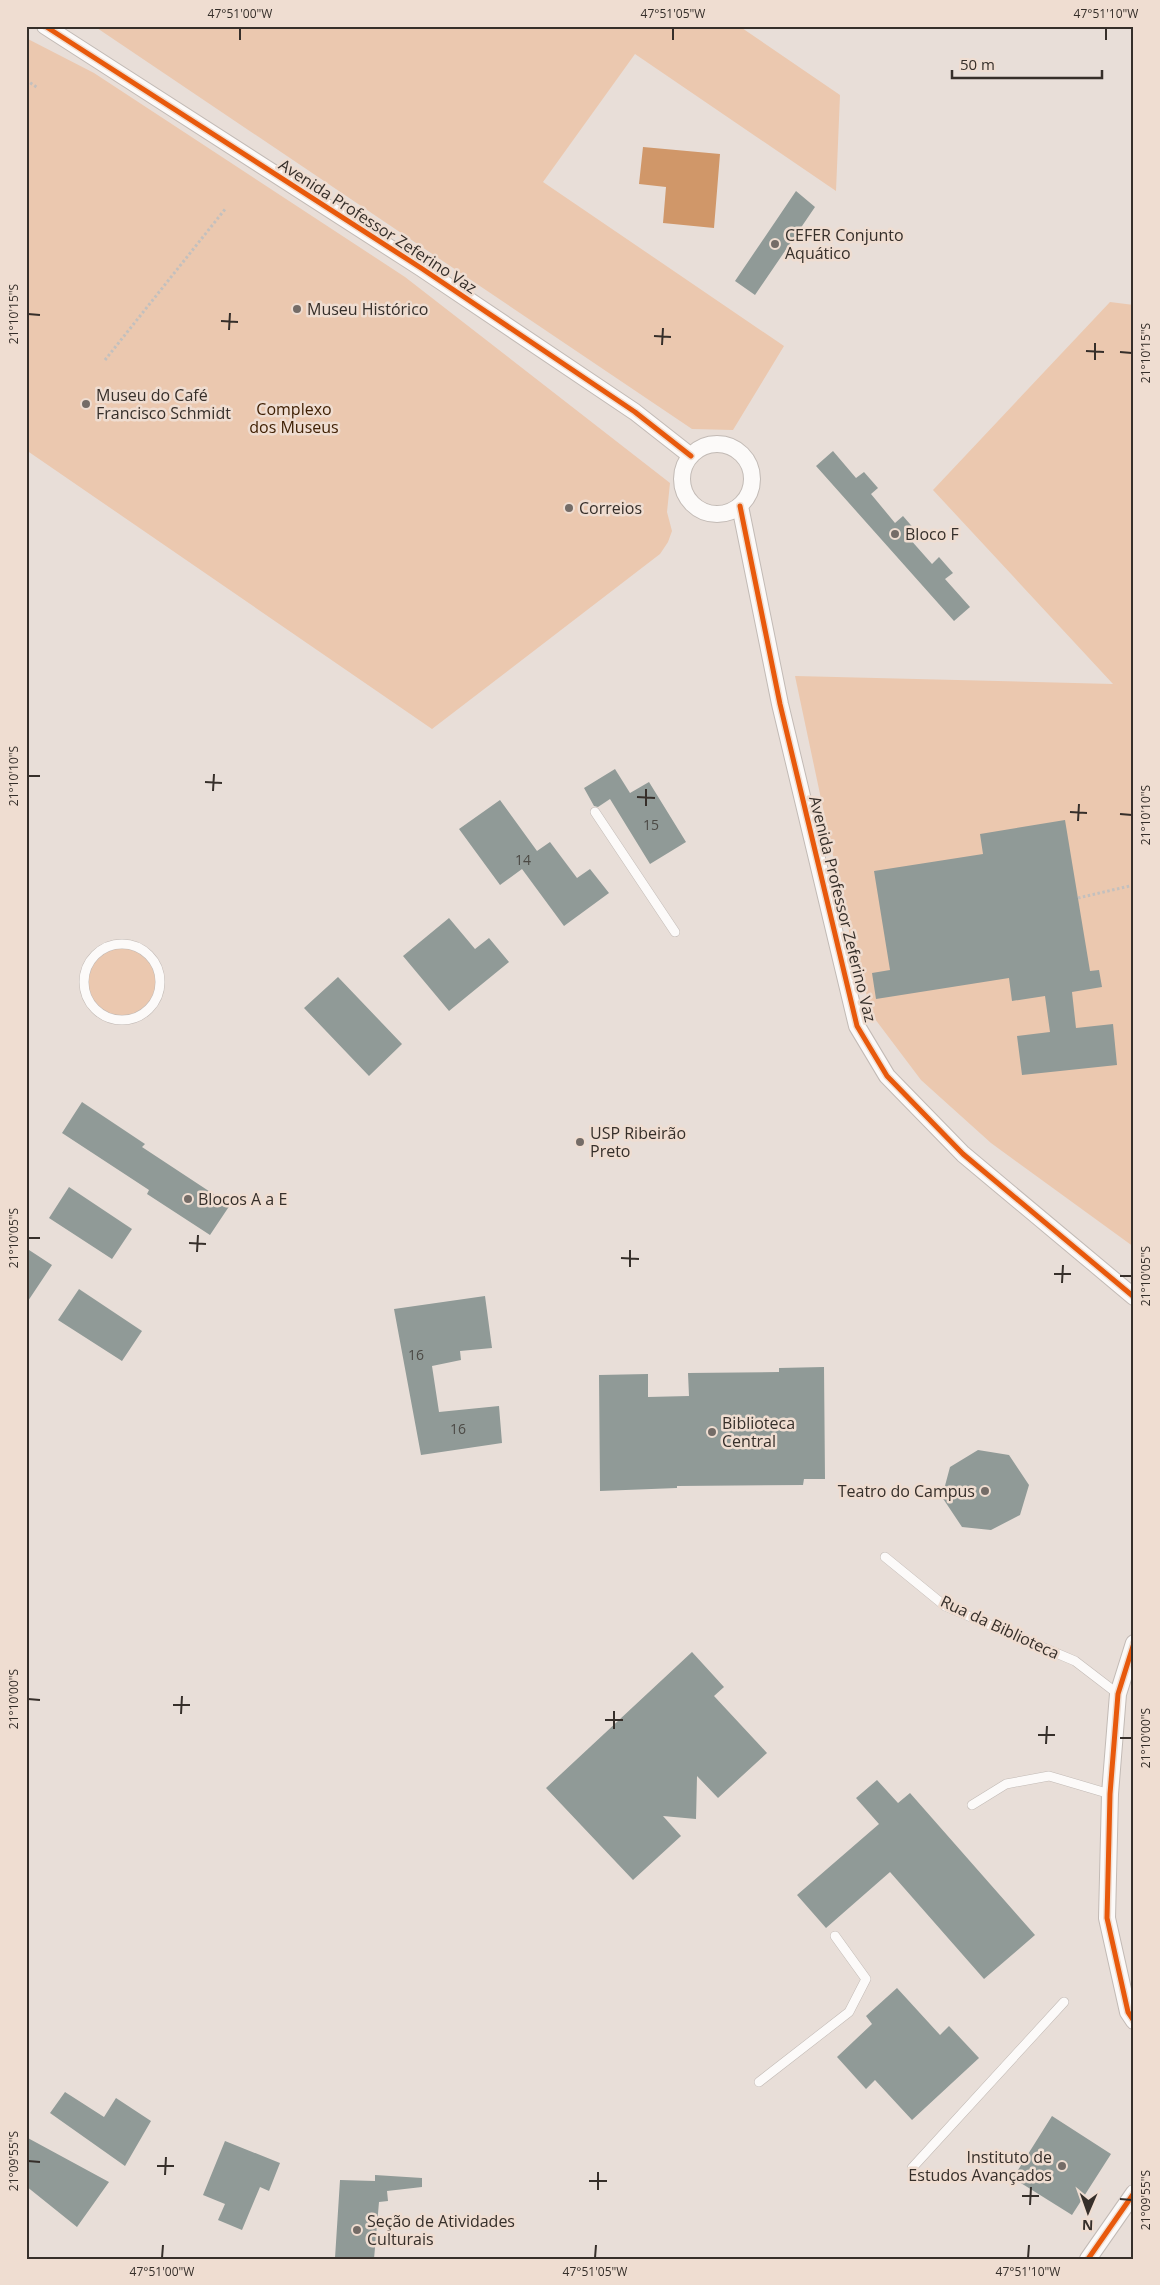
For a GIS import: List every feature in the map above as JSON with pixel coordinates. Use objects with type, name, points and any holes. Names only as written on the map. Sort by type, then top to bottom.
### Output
[{"type":"street","name":"Avenida Professor Zeferino Vaz","points":[[46,26],[421,268],[635,412],[691,456]]},
{"type":"street","points":[[713,445],[731,448],[745,458],[751,472],[751,488],[740,506],[730,512],[718,514],[706,512],[695,506],[686,496],[682,482],[684,468],[691,456],[701,448],[713,445]]},
{"type":"street","name":"Avenida Professor Zeferino Vaz","points":[[740,506],[780,704],[857,1026],[887,1076],[963,1154],[1134,1297]]},
{"type":"street","points":[[1134,1643],[1118,1694],[1110,1794],[1107,1918],[1128,2012],[1134,2021]]},
{"type":"street","points":[[1088,2259],[1134,2193]]},
{"type":"lane","points":[[596,812],[675,932]]},
{"type":"lane","points":[[111,945],[135,945],[146,951],[154,960],[159,970],[161,982],[159,994],[152,1007],[134,1018],[122,1020],[109,1018],[98,1012],[90,1003],[85,992],[86,970],[91,959],[111,945]]},
{"type":"lane","name":"Rua da Biblioteca","points":[[885,1557],[945,1606],[1075,1661],[1118,1694]]},
{"type":"lane","points":[[972,1805],[1006,1784],[1049,1776],[1110,1794]]},
{"type":"lane","points":[[759,2082],[849,2012],[866,1979],[835,1936]]},
{"type":"lane","points":[[912,2168],[1064,2002]]},
{"type":"path","points":[[26,80],[38,88]]},
{"type":"path","points":[[106,360],[226,208]]},
{"type":"path","points":[[1078,898],[1134,885]]},
{"type":"green space","points":[[94,26],[739,26],[840,95],[836,191],[635,54],[543,182],[784,346],[733,430],[692,429]]},
{"type":"green space","name":"Complexo dos Museus","points":[[26,38],[94,73],[405,277],[670,483],[667,512],[672,531],[668,542],[660,554],[432,729],[26,450]]},
{"type":"green space","points":[[1110,302],[1134,305],[1134,1247],[991,1143],[921,1080],[875,1019],[856,964],[795,676],[1113,684],[933,490]]},
{"type":"green space","points":[[123,948],[136,951],[148,958],[155,970],[158,983],[155,996],[148,1008],[136,1015],[123,1018],[110,1015],[98,1008],[91,996],[88,983],[91,970],[98,958],[110,951]]},
{"type":"shaded area","points":[[643,147],[720,154],[714,228],[663,223],[666,187],[639,184]]},
{"type":"building","name":"CEFER Conjunto Aquático","points":[[796,191],[815,207],[755,295],[735,281]]},
{"type":"building","name":"Bloco F","points":[[833,451],[856,478],[864,472],[878,488],[871,494],[895,523],[903,516],[916,531],[909,538],[932,564],[939,557],[953,573],[945,579],[970,607],[954,621],[816,466]]},
{"type":"building","points":[[615,769],[630,793],[649,782],[686,842],[650,864],[610,799],[598,807],[594,806],[584,788]]},
{"type":"building","points":[[500,800],[537,851],[550,842],[577,878],[590,869],[609,893],[564,926],[522,869],[500,885],[459,829]]},
{"type":"building","points":[[1065,820],[1090,971],[1099,970],[1102,987],[1072,992],[1076,1028],[1113,1024],[1117,1065],[1022,1075],[1017,1036],[1050,1032],[1045,996],[1012,1001],[1009,978],[876,999],[872,973],[890,970],[874,871],[983,854],[980,834]]},
{"type":"building","points":[[449,918],[475,949],[489,938],[509,962],[449,1011],[403,956]]},
{"type":"building","points":[[338,977],[402,1044],[369,1076],[304,1008]]},
{"type":"building","points":[[82,1102],[145,1144],[142,1147],[230,1205],[210,1235],[147,1194],[149,1190],[62,1133]]},
{"type":"building","points":[[69,1187],[132,1229],[112,1259],[49,1218]]},
{"type":"building","points":[[26,1248],[52,1265],[26,1304]]},
{"type":"building","points":[[79,1289],[142,1331],[122,1361],[58,1320]]},
{"type":"building","points":[[485,1296],[492,1348],[460,1351],[461,1360],[432,1366],[439,1412],[499,1406],[502,1443],[421,1455],[394,1309]]},
{"type":"building","name":"Biblioteca Central","points":[[824,1367],[825,1479],[804,1479],[803,1485],[677,1486],[677,1488],[600,1491],[599,1375],[648,1374],[648,1397],[689,1396],[688,1373],[779,1372],[779,1368]]},
{"type":"building","name":"Teatro do Campus","points":[[978,1450],[1009,1455],[1029,1485],[1020,1515],[991,1530],[962,1527],[942,1497],[950,1467]]},
{"type":"building","points":[[692,1652],[724,1687],[714,1696],[767,1753],[718,1798],[697,1776],[696,1819],[663,1816],[681,1836],[633,1880],[546,1788]]},
{"type":"building","points":[[877,1780],[898,1803],[910,1793],[1035,1935],[984,1979],[890,1872],[826,1928],[797,1895],[879,1824],[856,1798]]},
{"type":"building","points":[[897,1988],[940,2035],[949,2026],[979,2058],[912,2120],[875,2080],[866,2089],[837,2057],[872,2024],[866,2016]]},
{"type":"building","points":[[65,2092],[104,2117],[116,2098],[151,2121],[125,2166],[50,2113]]},
{"type":"building","name":"Instituto de Estudos Avançados","points":[[1052,2116],[1111,2154],[1072,2215],[1013,2178]]},
{"type":"building","points":[[26,2137],[109,2182],[77,2227],[26,2186]]},
{"type":"building","points":[[225,2141],[280,2163],[269,2191],[260,2187],[242,2230],[218,2220],[225,2204],[203,2195]]},
{"type":"building","name":"Seção de Atividades Culturais","points":[[375,2175],[422,2178],[422,2187],[387,2191],[388,2201],[379,2202],[374,2259],[335,2258],[340,2180],[375,2181]]},
{"type":"cycle path","points":[[45,26],[421,268],[635,412],[691,456]]},
{"type":"cycle path","points":[[740,506],[780,704],[857,1026],[887,1076],[963,1154],[1134,1297]]},
{"type":"cycle path","points":[[1134,1643],[1118,1694],[1110,1794],[1107,1918],[1128,2012],[1134,2021]]},
{"type":"cycle path","points":[[1088,2259],[1134,2193]]},
{"type":"place","name":"CEFER Conjunto Aquático","points":[[775,244]]},
{"type":"place","name":"Museu Histórico","points":[[297,309]]},
{"type":"place","name":"Museu do Café Francisco Schmidt","points":[[86,404]]},
{"type":"place","name":"Correios","points":[[569,508]]},
{"type":"place","name":"Bloco F","points":[[895,534]]},
{"type":"place","name":"USP Ribeirão Preto","points":[[580,1142]]},
{"type":"place","name":"Blocos A a E","points":[[188,1199]]},
{"type":"place","name":"Biblioteca Central","points":[[712,1432]]},
{"type":"place","name":"Teatro do Campus","points":[[985,1491]]},
{"type":"place","name":"Instituto de Estudos Avançados","points":[[1062,2166]]},
{"type":"place","name":"Seção de Atividades Culturais","points":[[357,2230]]}]
